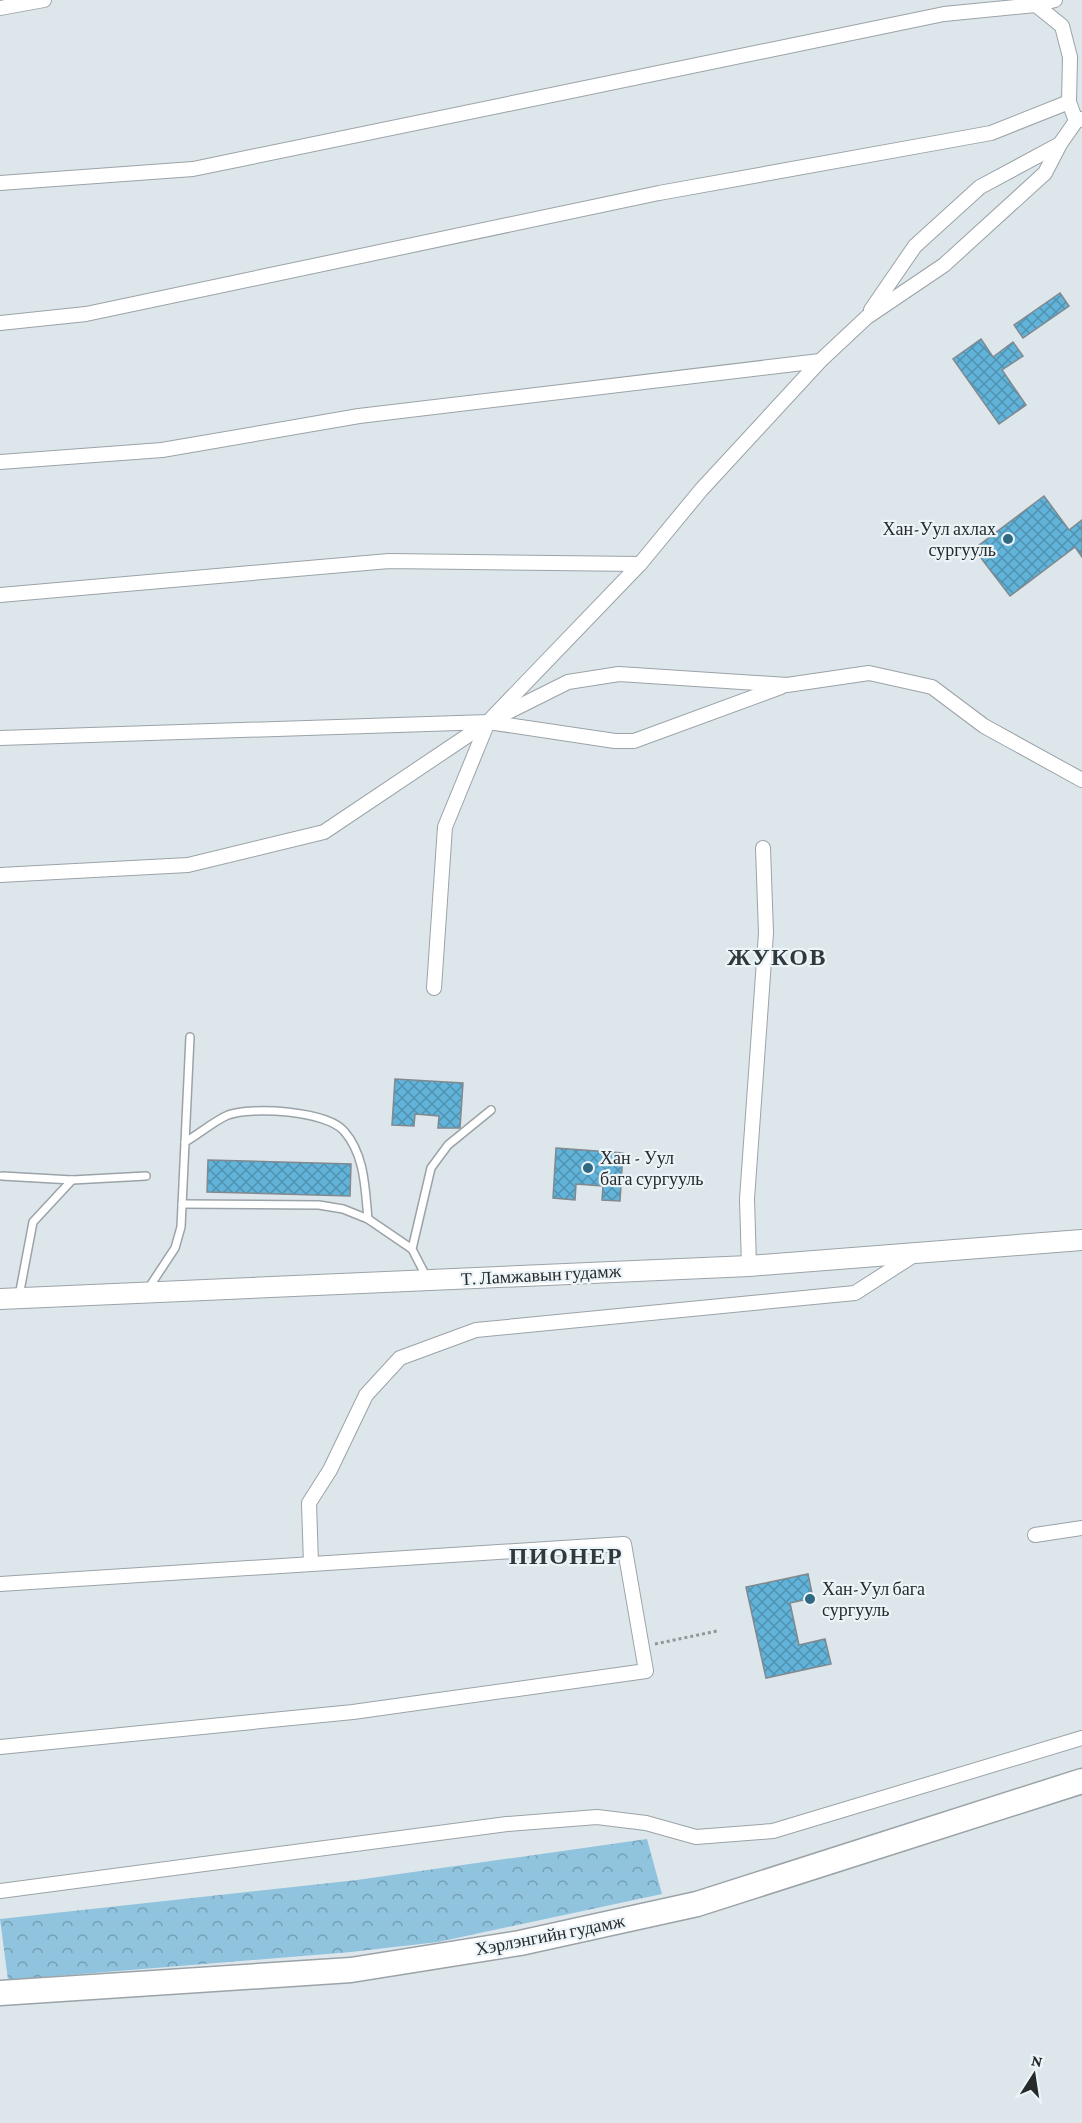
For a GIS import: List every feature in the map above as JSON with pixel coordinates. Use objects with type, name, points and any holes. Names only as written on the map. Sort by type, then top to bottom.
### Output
[{"type":"highway","name":"Хэрлэнгийн гудамж","points":[[0,1993],[351,1970],[519,1943],[697,1904],[1082,1781]]},
{"type":"street","points":[[0,8],[44,0]]},
{"type":"street","points":[[0,183],[193,169],[945,14],[1036,5],[1055,0]]},
{"type":"street","points":[[434,988],[445,827],[488,722],[640,564],[701,490],[820,360],[867,317],[944,265],[1045,173],[1060,144],[1079,120],[1069,102],[1076,56],[1062,26],[1036,5]]},
{"type":"street","points":[[0,323],[86,314],[659,193],[991,134],[1069,102]]},
{"type":"street","points":[[867,317],[915,246],[980,187],[1060,144]]},
{"type":"street","points":[[0,462],[162,450],[359,417],[820,360]]},
{"type":"street","points":[[0,595],[389,561],[640,564]]},
{"type":"street","points":[[0,738],[488,722],[615,741],[634,741],[787,685],[869,673],[932,687],[984,726],[1082,780]]},
{"type":"street","points":[[0,875],[188,865],[324,832],[488,722],[568,682],[619,674],[787,685]]},
{"type":"street","points":[[750,1266],[747,1199],[766,933],[763,848]]},
{"type":"street","name":"Т. Ламжавын гудамж","points":[[9,1299],[750,1266],[914,1255],[1082,1240]]},
{"type":"street","points":[[311,1563],[309,1503],[330,1470],[366,1395],[400,1358],[476,1330],[855,1293],[914,1255]]},
{"type":"street","points":[[1035,1535],[1082,1528]]},
{"type":"street","points":[[0,1584],[624,1544],[646,1671],[353,1712],[0,1747]]},
{"type":"street","points":[[0,1891],[507,1824],[597,1817],[646,1823],[696,1837],[772,1831],[1082,1738]]},
{"type":"lane","points":[[146,1293],[175,1248],[181,1227],[190,1037]]},
{"type":"lane","points":[[412,1249],[430,1168],[448,1145],[491,1110]]},
{"type":"lane","points":[[185,1143],[229,1114],[273,1111],[322,1119],[344,1130],[363,1166],[368,1218]]},
{"type":"lane","points":[[2,1176],[72,1180],[147,1176]]},
{"type":"lane","points":[[9,1299],[33,1222],[72,1180]]},
{"type":"lane","points":[[182,1204],[319,1205],[343,1209],[368,1218],[412,1249],[428,1280]]},
{"type":"path","points":[[642,1647],[717,1631]]},
{"type":"green space","points":[[647,1839],[662,1894],[438,1942],[351,1952],[8,1980],[0,1919],[357,1880]]},
{"type":"building","points":[[1060,293],[1069,306],[1023,338],[1014,325]]},
{"type":"building","points":[[981,339],[993,357],[1013,342],[1023,356],[1002,370],[1026,405],[999,424],[953,359]]},
{"type":"building","points":[[1044,496],[1069,530],[1082,520],[1082,557],[1075,547],[1010,596],[974,549]]},
{"type":"building","points":[[395,1079],[463,1083],[460,1128],[438,1128],[439,1116],[415,1114],[414,1126],[392,1125]]},
{"type":"building","name":"Хан - Уул бага сургууль","points":[[556,1148],[623,1153],[620,1201],[602,1200],[603,1186],[576,1184],[575,1200],[553,1198]]},
{"type":"building","points":[[208,1160],[351,1164],[350,1196],[207,1192]]},
{"type":"building","points":[[808,1574],[813,1598],[790,1603],[799,1645],[825,1639],[831,1664],[766,1678],[746,1587]]},
{"type":"place","name":"Хан-Уул ахлах сургууль","points":[[1008,539]]},
{"type":"place","name":"Хан - Уул бага сургууль","points":[[588,1168]]},
{"type":"place","name":"Хан-Уул бага сургууль","points":[[810,1599]]},
{"type":"district","name":"ЖУКОВ","points":[[777,957]]},
{"type":"district","name":"ПИОНЕР","points":[[566,1556]]}]
